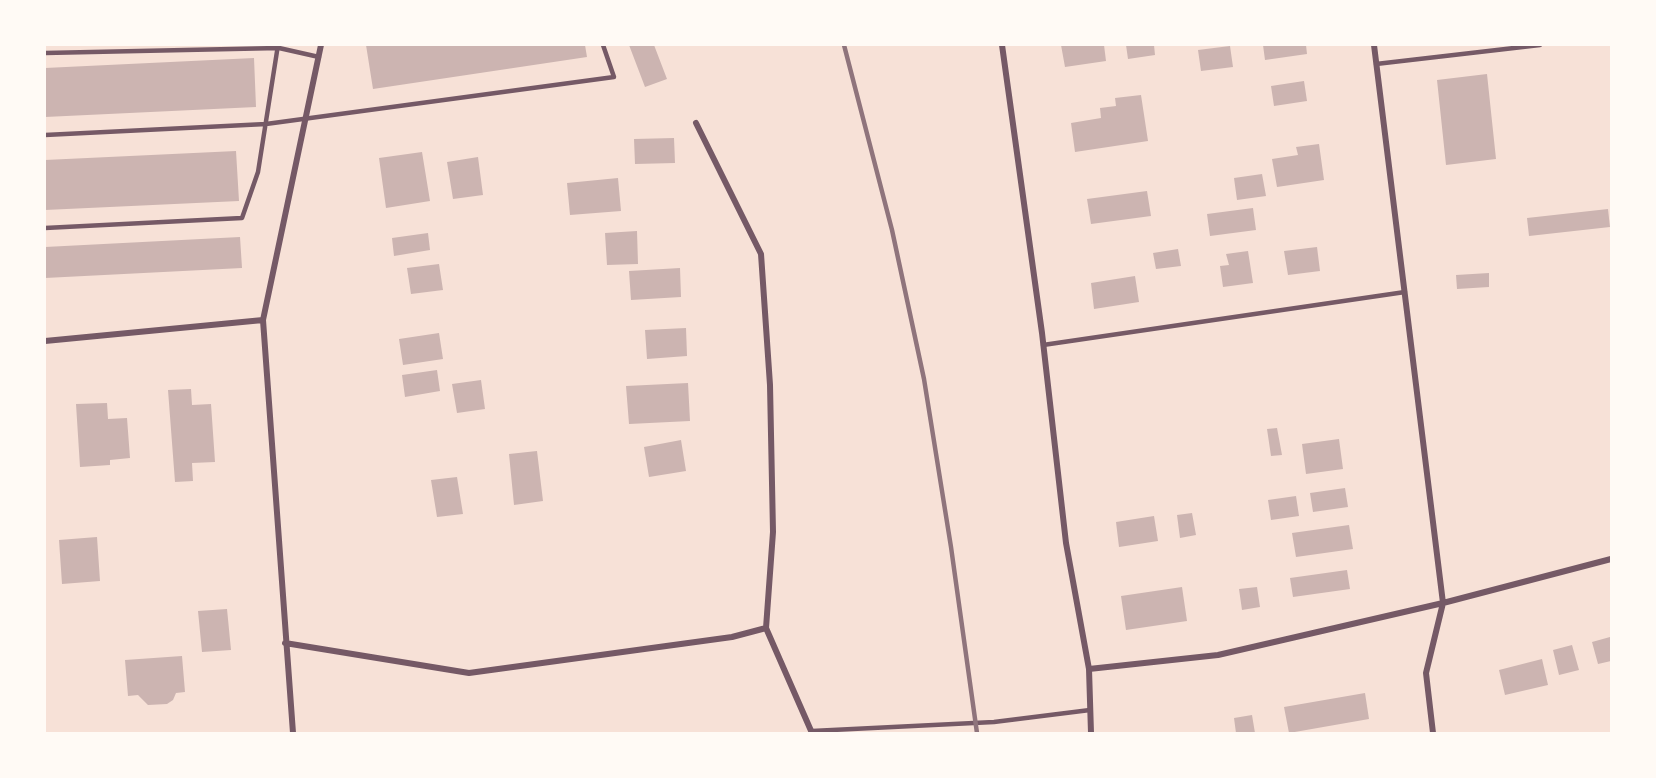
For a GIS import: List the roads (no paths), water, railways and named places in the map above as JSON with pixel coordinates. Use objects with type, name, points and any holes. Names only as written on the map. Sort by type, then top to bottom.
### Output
[{"type":"street","points":[[294,733],[285,643],[263,320],[321,45]]},
{"type":"street","points":[[1002,45],[1043,345],[1066,543],[1089,669],[1091,733]]},
{"type":"street","points":[[1374,45],[1443,603],[1426,673],[1433,733]]},
{"type":"street","points":[[696,123],[762,254],[770,386],[773,532],[766,628],[812,732]]},
{"type":"street","points":[[45,340],[263,320]]},
{"type":"street","points":[[1089,669],[1218,655],[1443,603],[1611,559]]},
{"type":"street","points":[[285,643],[469,673],[732,637],[766,628]]},
{"type":"lane","points":[[45,135],[266,124],[614,77],[603,45]]},
{"type":"lane","points":[[1376,64],[1540,45]]},
{"type":"lane","points":[[45,228],[242,218],[258,172],[278,46]]},
{"type":"lane","points":[[45,52],[278,46],[319,57]]},
{"type":"lane","points":[[1043,345],[1405,292]]},
{"type":"lane","points":[[812,732],[994,722],[1090,710]]},
{"type":"railway","points":[[844,45],[892,230],[924,379],[951,547],[977,733]]}]
